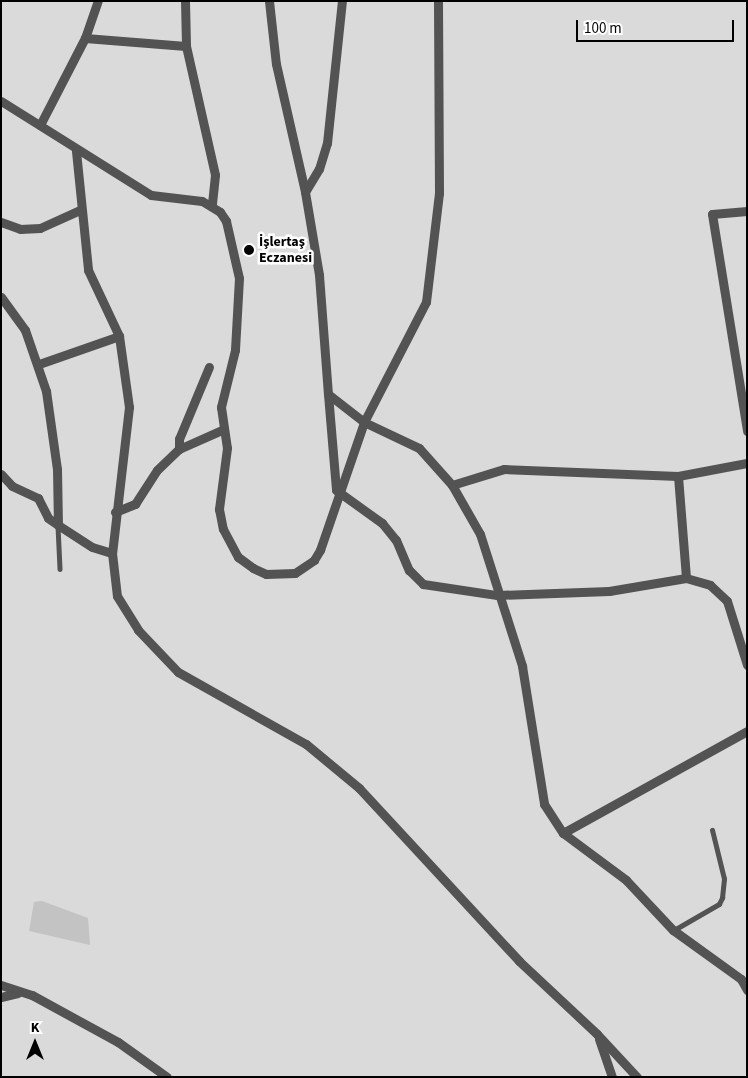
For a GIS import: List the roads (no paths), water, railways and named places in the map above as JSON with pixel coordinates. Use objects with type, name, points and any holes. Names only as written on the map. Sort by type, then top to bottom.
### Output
[{"type":"street","points":[[40,125],[85,38],[98,1]]},
{"type":"street","points":[[185,1],[186,46],[215,174],[212,205]]},
{"type":"street","points":[[269,1],[276,64],[305,192],[318,275],[333,480],[340,495],[382,523],[396,540],[409,570],[423,584],[497,595],[609,592],[686,578],[710,585],[727,601],[747,664]]},
{"type":"street","points":[[305,192],[319,169],[327,143],[342,1]]},
{"type":"street","points":[[1,101],[40,125],[76,151],[151,195],[202,201],[212,205],[226,221],[239,278],[235,350],[221,407],[227,448],[219,509],[223,529],[238,556],[253,568],[281,576],[306,568],[320,550],[364,422],[426,302],[439,193],[438,1]]},
{"type":"street","points":[[85,38],[186,46]]},
{"type":"street","points":[[76,151],[80,210],[88,270],[119,336],[128,407],[112,553],[117,596],[138,630],[178,672],[306,744],[359,788],[519,961],[597,1034],[637,1077]]},
{"type":"street","points":[[1,222],[20,228],[40,228],[80,210]]},
{"type":"street","points":[[747,211],[712,214],[747,432]]},
{"type":"street","points":[[1,298],[25,330],[39,364],[46,391],[56,461],[58,525]]},
{"type":"street","points":[[39,364],[119,336]]},
{"type":"street","points":[[179,449],[178,439],[209,367]]},
{"type":"street","points":[[328,394],[364,422],[419,448],[452,485],[480,534],[497,595],[522,666],[544,804],[563,833],[626,880],[673,930],[741,979],[747,990]]},
{"type":"street","points":[[115,512],[135,504],[157,470],[179,449],[224,429]]},
{"type":"street","points":[[452,485],[504,469],[678,476],[747,463]]},
{"type":"street","points":[[1,474],[12,486],[38,498],[48,518],[92,547],[112,553]]},
{"type":"street","points":[[678,476],[686,578]]},
{"type":"street","points":[[563,833],[747,731]]},
{"type":"street","points":[[1,985],[18,993],[32,996],[118,1042],[167,1077]]},
{"type":"street","points":[[1,996],[18,993]]},
{"type":"street","points":[[597,1034],[612,1077]]},
{"type":"lane","points":[[58,525],[60,570]]},
{"type":"lane","points":[[673,930],[719,904],[722,898],[724,879],[712,830]]},
{"type":"place","name":"İşlertaş Eczanesi","points":[[249,250]]}]
